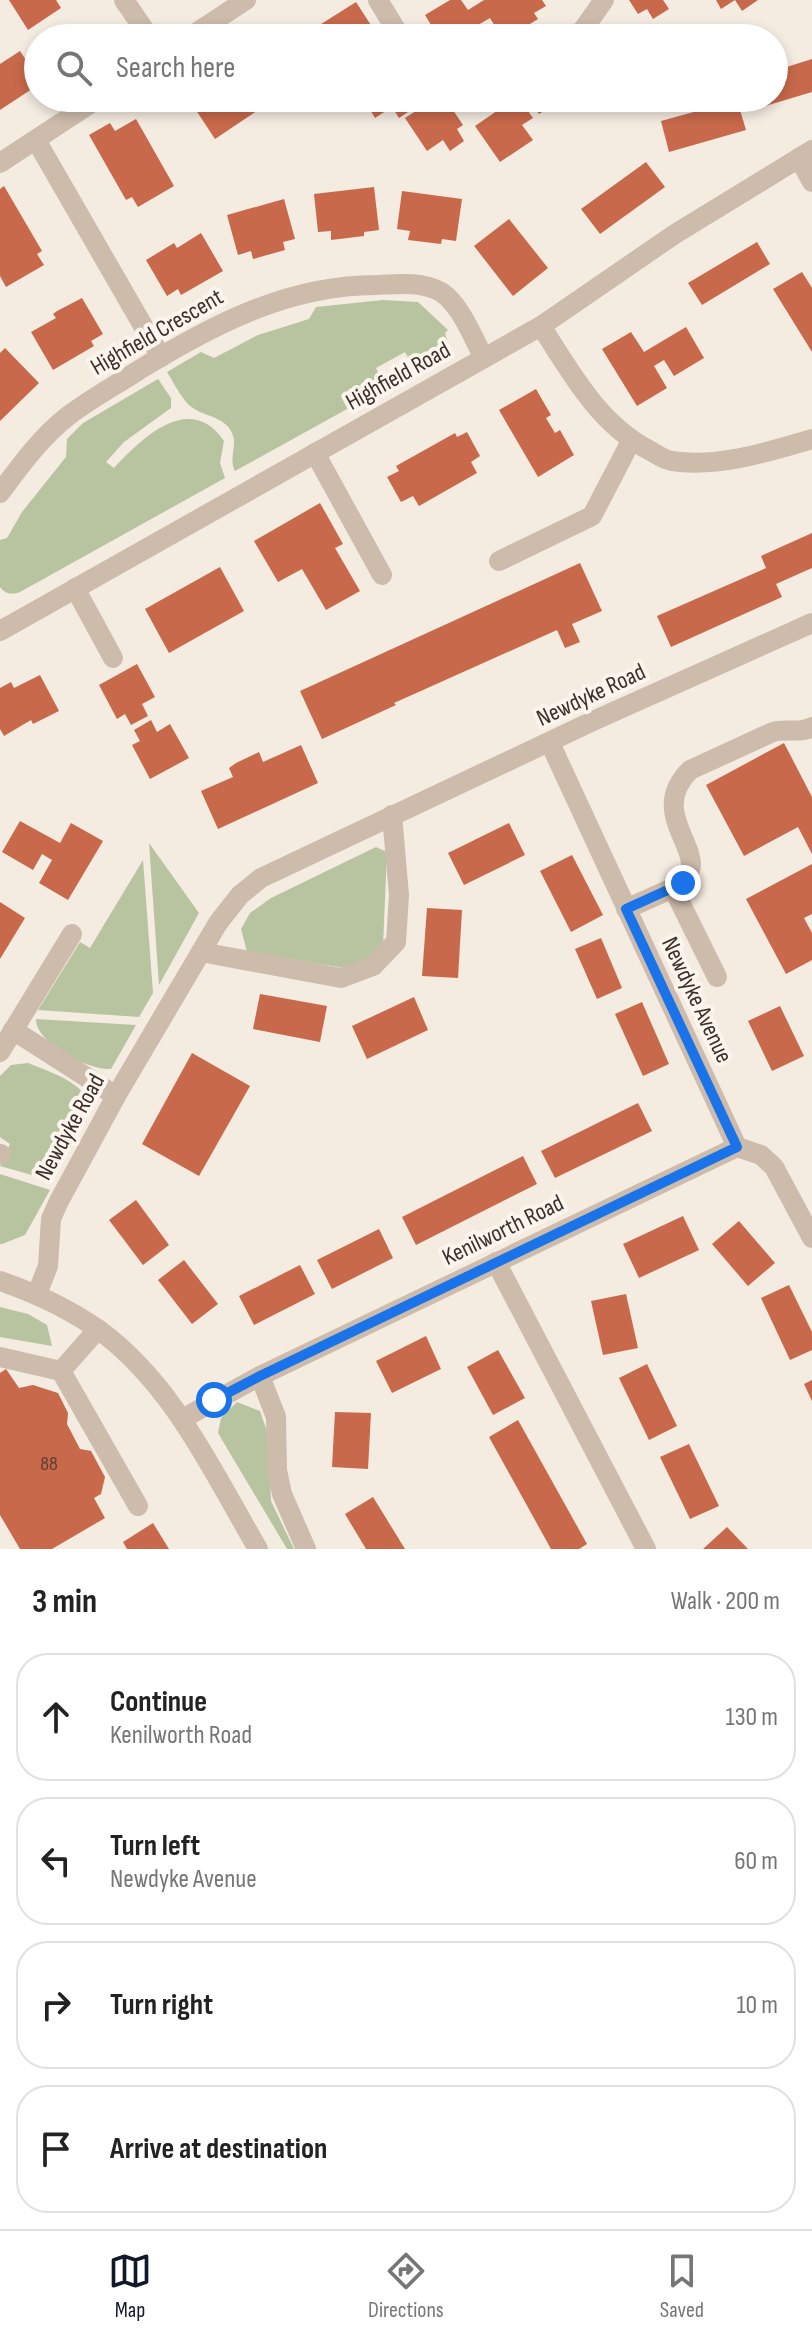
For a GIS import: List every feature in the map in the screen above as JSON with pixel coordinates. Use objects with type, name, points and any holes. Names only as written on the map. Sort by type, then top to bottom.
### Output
[{"type":"street","points":[[124,0],[140,24]]},
{"type":"street","points":[[209,24],[246,0]]},
{"type":"street","points":[[378,0],[393,24]]},
{"type":"street","points":[[587,24],[604,0]]},
{"type":"street","points":[[0,163],[78,112]]},
{"type":"street","points":[[36,140],[161,357]]},
{"type":"street","points":[[805,154],[812,182]]},
{"type":"street","name":"Highfield Road","points":[[0,631],[541,326],[675,234],[805,154]]},
{"type":"street","name":"Highfield Crescent","points":[[0,493],[45,437],[67,417],[207,330],[290,297],[335,287],[426,286],[442,293],[455,306],[484,358]]},
{"type":"street","points":[[541,326],[598,411],[631,441],[669,461],[710,461],[756,455],[812,439]]},
{"type":"street","points":[[499,561],[592,516],[631,441]]},
{"type":"street","points":[[315,453],[382,575]]},
{"type":"street","points":[[75,588],[113,658]]},
{"type":"street","name":"Newdyke Road","points":[[37,1294],[48,1266],[51,1219],[116,1096],[201,952],[240,895],[261,878],[392,815],[812,623]]},
{"type":"street","points":[[626,909],[683,883],[693,868],[693,860],[672,809],[676,787],[690,770],[773,732],[800,732],[812,727]]},
{"type":"street","name":"Newdyke Avenue","points":[[550,743],[737,1147]]},
{"type":"street","points":[[201,952],[341,978],[373,966],[396,942],[399,895],[392,815]]},
{"type":"street","points":[[673,888],[717,977]]},
{"type":"street","points":[[0,1052],[72,934]]},
{"type":"street","points":[[13,1030],[116,1096]]},
{"type":"street","points":[[737,1147],[761,1155],[774,1167],[812,1238]]},
{"type":"street","name":"Kenilworth Road","points":[[182,1419],[260,1376],[737,1147]]},
{"type":"street","points":[[496,1262],[646,1549]]},
{"type":"street","points":[[0,1281],[37,1294],[98,1329],[144,1370],[182,1419],[258,1549]]},
{"type":"street","points":[[61,1371],[98,1329]]},
{"type":"street","points":[[0,1357],[61,1371],[138,1506]]},
{"type":"street","points":[[260,1376],[276,1417],[277,1470],[282,1494],[306,1549]]},
{"type":"green space","points":[[383,300],[418,302],[448,330],[445,333],[448,343],[445,353],[416,371],[405,352],[376,368],[385,388],[235,471],[232,461],[234,438],[228,427],[189,405],[167,372],[201,352],[214,358],[258,335],[309,319],[316,307]]},
{"type":"green space","points":[[158,379],[171,398],[171,408],[124,442],[106,462],[114,468],[138,444],[167,424],[196,420],[211,427],[224,441],[220,463],[225,478],[20,592],[11,594],[4,591],[0,587],[0,540],[7,538],[22,512],[66,457],[67,439],[83,423]]},
{"type":"green space","points":[[149,843],[199,913],[159,985]]},
{"type":"green space","points":[[376,847],[387,852],[383,946],[369,962],[351,969],[247,952],[241,929],[250,913],[271,898]]},
{"type":"green space","points":[[143,860],[153,993],[139,1017],[38,1010],[80,942],[90,948]]},
{"type":"green space","points":[[36,1019],[136,1025],[111,1069],[90,1065],[65,1054],[44,1037]]},
{"type":"green space","points":[[28,1063],[75,1085],[87,1100],[89,1109],[46,1179],[0,1166],[10,1144],[0,1137],[0,1076],[11,1065]]},
{"type":"green space","points":[[0,1174],[50,1190],[25,1235],[2,1244],[0,1244]]},
{"type":"green space","points":[[0,1307],[28,1314],[47,1325],[52,1346],[0,1337]]},
{"type":"green space","points":[[237,1402],[260,1411],[268,1434],[271,1501],[294,1549],[287,1549],[218,1433],[221,1418]]},
{"type":"building","points":[[9,0],[56,0],[61,8],[37,24],[24,24]]},
{"type":"building","points":[[450,0],[461,0],[468,10],[484,0],[542,0],[546,6],[534,13],[538,19],[530,24],[494,24],[490,18],[480,24],[430,24],[425,15]]},
{"type":"building","points":[[629,0],[663,0],[669,9],[653,19],[647,9],[638,14]]},
{"type":"building","points":[[716,0],[735,0],[721,9]]},
{"type":"building","points":[[735,0],[758,0],[742,11]]},
{"type":"building","points":[[356,2],[370,24],[321,24]]},
{"type":"building","points":[[20,51],[24,57],[24,94],[0,110],[0,64]]},
{"type":"building","points":[[812,59],[812,92],[788,99],[788,67]]},
{"type":"building","points":[[197,112],[255,112],[215,139]]},
{"type":"building","points":[[414,112],[454,112],[463,125],[457,129],[464,141],[450,151],[443,140],[427,151],[405,118]]},
{"type":"building","points":[[495,112],[529,112],[533,118],[522,125],[533,140],[500,162],[475,126]]},
{"type":"building","points":[[694,112],[741,112],[746,130],[669,152],[661,121]]},
{"type":"building","points":[[136,119],[174,186],[138,207],[132,197],[126,200],[89,135],[110,123],[115,131]]},
{"type":"building","points":[[646,162],[665,187],[600,234],[581,209]]},
{"type":"building","points":[[4,186],[42,251],[37,254],[44,265],[6,287],[0,276],[0,189]]},
{"type":"building","points":[[374,187],[379,230],[364,232],[364,236],[331,240],[331,231],[318,232],[314,194]]},
{"type":"building","points":[[402,191],[462,199],[456,241],[442,239],[441,244],[408,240],[410,231],[397,229]]},
{"type":"building","points":[[284,199],[295,239],[283,242],[285,250],[253,259],[251,251],[238,255],[227,215]]},
{"type":"building","points":[[509,219],[548,268],[513,296],[474,246]]},
{"type":"building","points":[[201,233],[223,271],[181,295],[178,289],[167,296],[146,260],[174,243],[177,248]]},
{"type":"building","points":[[757,242],[770,264],[702,305],[688,283]]},
{"type":"building","points":[[802,272],[812,288],[812,352],[773,289]]},
{"type":"building","points":[[82,298],[103,334],[91,341],[94,346],[53,370],[31,332],[56,318],[53,314],[57,311]]},
{"type":"building","points":[[686,327],[704,358],[674,376],[664,360],[654,366],[667,388],[637,406],[602,349],[631,332],[644,352]]},
{"type":"building","points":[[5,348],[39,383],[0,421],[0,353]]},
{"type":"building","points":[[536,389],[551,415],[546,418],[555,433],[560,430],[574,455],[538,477],[499,410]]},
{"type":"building","points":[[467,432],[480,456],[471,462],[477,473],[419,506],[413,496],[401,502],[387,477],[399,471],[396,466],[455,433],[457,437]]},
{"type":"building","points":[[320,503],[343,544],[335,548],[360,591],[326,610],[302,569],[278,582],[254,541]]},
{"type":"building","points":[[812,533],[812,568],[776,584],[782,597],[671,647],[657,616],[766,568],[761,556]]},
{"type":"building","points":[[580,563],[602,611],[572,624],[580,642],[565,648],[557,630],[322,739],[300,691]]},
{"type":"building","points":[[220,567],[244,611],[169,653],[145,609]]},
{"type":"building","points":[[137,664],[155,697],[142,704],[148,716],[131,725],[125,714],[117,719],[99,685]]},
{"type":"building","points":[[40,675],[59,711],[33,724],[31,720],[4,736],[0,729],[0,688],[11,682],[14,688]]},
{"type":"building","points":[[151,720],[157,732],[170,724],[189,758],[150,779],[132,745],[140,741],[134,730]]},
{"type":"building","points":[[784,743],[812,797],[812,854],[798,827],[744,856],[706,785]]},
{"type":"building","points":[[301,745],[318,783],[218,829],[201,791],[233,777],[229,768],[259,752],[263,762]]},
{"type":"building","points":[[20,821],[60,843],[71,823],[103,841],[68,900],[39,883],[52,860],[42,854],[33,870],[2,852]]},
{"type":"building","points":[[509,823],[525,855],[464,885],[448,853]]},
{"type":"building","points":[[572,855],[603,915],[571,932],[540,871]]},
{"type":"building","points":[[812,864],[812,914],[804,918],[812,933],[812,960],[786,974],[746,899]]},
{"type":"building","points":[[0,902],[25,918],[0,959]]},
{"type":"building","points":[[427,908],[462,910],[458,978],[422,976]]},
{"type":"building","points":[[601,938],[622,988],[597,999],[575,949]]},
{"type":"building","points":[[260,994],[327,1006],[320,1042],[253,1029]]},
{"type":"building","points":[[414,997],[428,1030],[367,1059],[352,1026]]},
{"type":"building","points":[[642,1002],[669,1064],[643,1076],[615,1014]]},
{"type":"building","points":[[780,1006],[804,1056],[772,1071],[748,1021]]},
{"type":"building","points":[[192,1053],[250,1086],[199,1176],[142,1144]]},
{"type":"building","points":[[638,1103],[652,1131],[555,1178],[541,1151]]},
{"type":"building","points":[[523,1156],[537,1184],[416,1245],[402,1217]]},
{"type":"building","points":[[136,1200],[169,1245],[143,1265],[109,1220]]},
{"type":"building","points":[[683,1216],[699,1250],[639,1278],[623,1244]]},
{"type":"building","points":[[739,1221],[775,1263],[748,1286],[712,1244]]},
{"type":"building","points":[[379,1229],[393,1258],[332,1289],[317,1260]]},
{"type":"building","points":[[184,1260],[218,1304],[192,1324],[158,1280]]},
{"type":"building","points":[[300,1265],[315,1294],[254,1325],[239,1296]]},
{"type":"building","points":[[789,1285],[812,1332],[812,1350],[790,1360],[761,1298]]},
{"type":"building","points":[[626,1294],[638,1348],[603,1355],[591,1301]]},
{"type":"building","points":[[426,1336],[441,1369],[392,1393],[376,1361]]},
{"type":"building","points":[[498,1350],[525,1398],[493,1415],[467,1367]]},
{"type":"building","points":[[647,1364],[677,1426],[649,1440],[619,1378]]},
{"type":"building","points":[[6,1369],[19,1388],[33,1385],[58,1393],[68,1413],[67,1424],[80,1449],[91,1451],[105,1477],[101,1494],[94,1498],[105,1518],[52,1549],[20,1549],[0,1515],[0,1373]]},
{"type":"building","points":[[812,1380],[812,1401],[804,1384]]},
{"type":"building","points":[[335,1412],[371,1413],[368,1469],[332,1467]]},
{"type":"building","points":[[518,1420],[587,1544],[579,1549],[551,1549],[489,1437]]},
{"type":"building","points":[[689,1444],[719,1506],[690,1519],[660,1457]]},
{"type":"building","points":[[373,1497],[405,1549],[366,1549],[345,1514]]},
{"type":"building","points":[[153,1523],[169,1549],[127,1549],[123,1542]]},
{"type":"building","points":[[727,1527],[748,1549],[703,1549]]},
{"type":"route","points":[[214,1400],[737,1147],[626,909],[683,883]]}]
